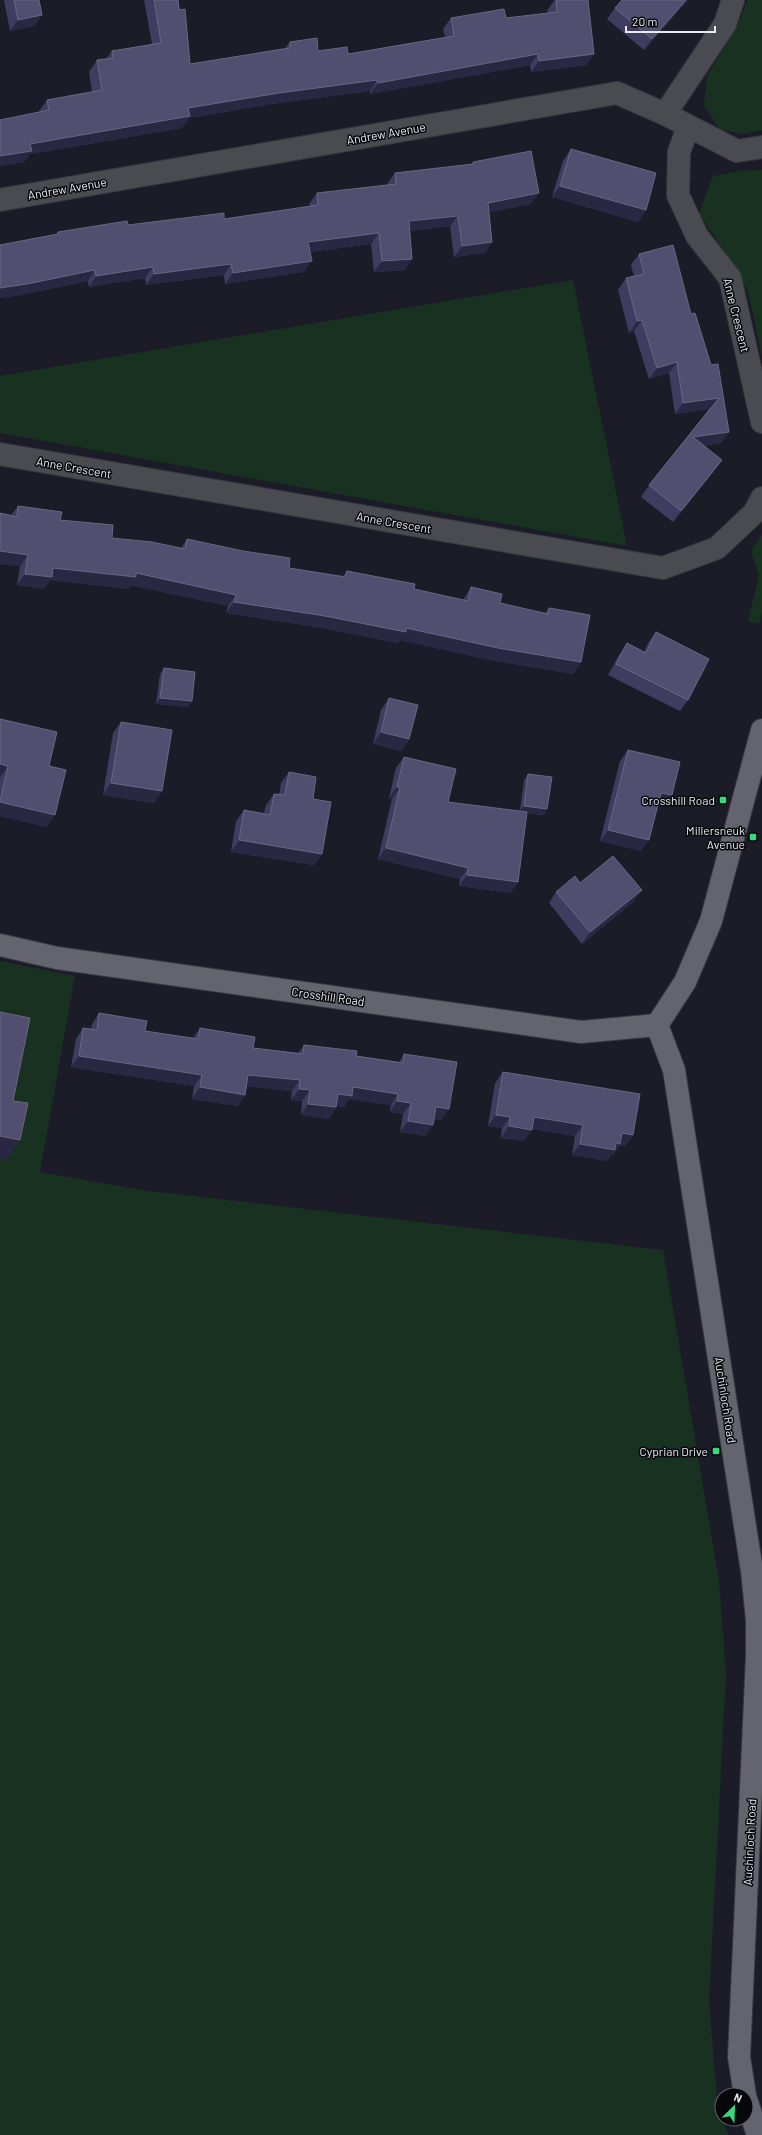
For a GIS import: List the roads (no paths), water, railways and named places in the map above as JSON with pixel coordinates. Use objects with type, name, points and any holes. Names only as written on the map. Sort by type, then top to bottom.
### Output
[{"type":"main road","points":[[657,1025],[685,982],[711,921],[762,730]]},
{"type":"main road","name":"Crosshill Road","points":[[0,945],[57,958],[582,1032],[657,1025]]},
{"type":"main road","name":"Auchinloch Road","points":[[657,1025],[674,1070],[759,1619],[739,2057],[744,2087]]},
{"type":"main road","points":[[754,2123],[758,2135]]},
{"type":"street","points":[[665,114],[725,24],[734,0]]},
{"type":"street","name":"Andrew Avenue","points":[[0,200],[617,93],[665,114],[737,151],[762,147]]},
{"type":"street","name":"Anne Crescent","points":[[688,127],[679,152],[678,196],[696,236],[730,278],[762,422]]},
{"type":"street","name":"Anne Crescent","points":[[0,454],[663,568],[717,548],[754,513],[762,498]]},
{"type":"place","name":"Crosshill Road","points":[[723,800]]},
{"type":"place","name":"Millersneuk Avenue","points":[[753,837]]},
{"type":"place","name":"Cyprian Drive","points":[[716,1451]]}]
